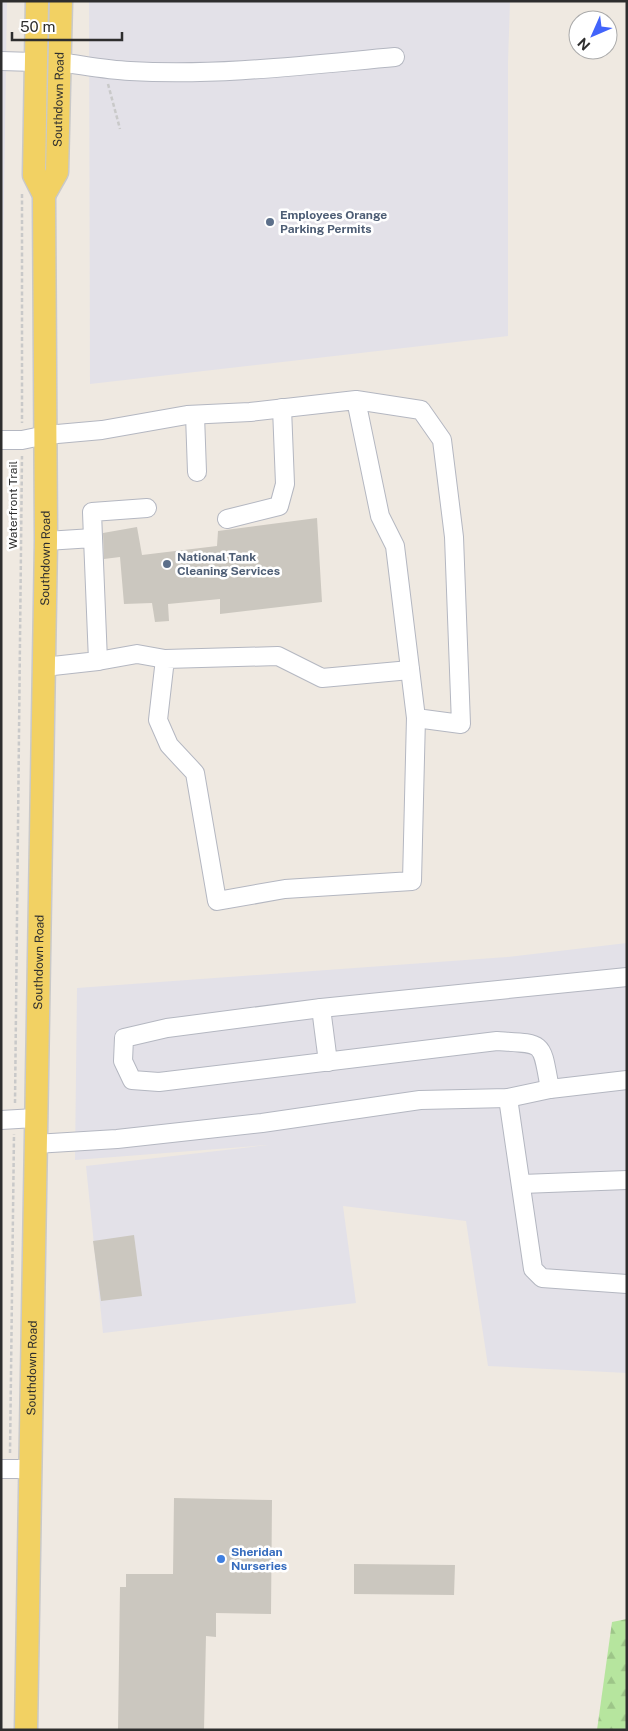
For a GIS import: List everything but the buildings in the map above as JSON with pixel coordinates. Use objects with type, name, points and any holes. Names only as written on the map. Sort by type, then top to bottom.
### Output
[{"type":"main road","name":"Southdown Road","points":[[26,1730],[14,1469],[35,1144],[17,1119],[44,667],[46,541],[44,195],[34,175],[34,62],[37,1]]},
{"type":"main road","name":"Southdown Road","points":[[44,195],[57,172],[58,62],[61,1]]},
{"type":"main road","points":[[34,62],[58,62]]},
{"type":"lane","points":[[58,62],[129,71],[197,72],[266,69],[395,57]]},
{"type":"lane","points":[[1,61],[34,62]]},
{"type":"lane","points":[[1,440],[22,440],[46,435],[102,430],[194,415],[356,400],[421,410],[442,440],[454,537],[462,724],[416,717]]},
{"type":"lane","points":[[165,659],[158,720],[170,745],[195,773],[217,901],[285,889],[412,881],[416,717],[395,546],[380,516],[356,400]]},
{"type":"lane","points":[[227,518],[278,506],[285,484],[282,408]]},
{"type":"lane","points":[[194,415],[197,472]]},
{"type":"lane","points":[[98,661],[92,512],[147,508]]},
{"type":"lane","points":[[46,541],[93,538]]},
{"type":"lane","points":[[44,667],[98,661],[137,654],[165,659],[278,656],[322,678],[410,670]]},
{"type":"lane","points":[[550,1089],[543,1052],[533,1043],[497,1041],[159,1082],[132,1080],[122,1061],[124,1038],[167,1028],[321,1008],[627,977]]},
{"type":"lane","points":[[321,1008],[328,1062]]},
{"type":"lane","points":[[35,1144],[117,1139],[262,1123],[420,1100],[508,1098],[550,1089],[627,1080]]},
{"type":"lane","points":[[508,1098],[533,1268],[542,1278],[627,1284]]},
{"type":"lane","points":[[522,1184],[627,1180]]},
{"type":"path","points":[[103,68],[120,128]]},
{"type":"path","name":"Waterfront Trail","points":[[14,1469],[22,440],[22,192]]},
{"type":"shaded area","points":[[1,1],[7,1],[1,386]]},
{"type":"shaded area","points":[[89,1],[510,1],[508,62],[508,336],[90,384]]},
{"type":"shaded area","points":[[627,943],[627,1373],[488,1366],[466,1221],[343,1206],[356,1303],[103,1333],[86,1166],[268,1145],[75,1160],[77,988],[507,957]]},
{"type":"green space","points":[[627,1619],[627,1730],[597,1730],[612,1622]]},
{"type":"place","name":"Employees Orange Parking Permits","points":[[270,222]]},
{"type":"place","name":"National Tank Cleaning Services","points":[[167,564]]},
{"type":"place","name":"Sheridan Nurseries","points":[[221,1559]]}]
